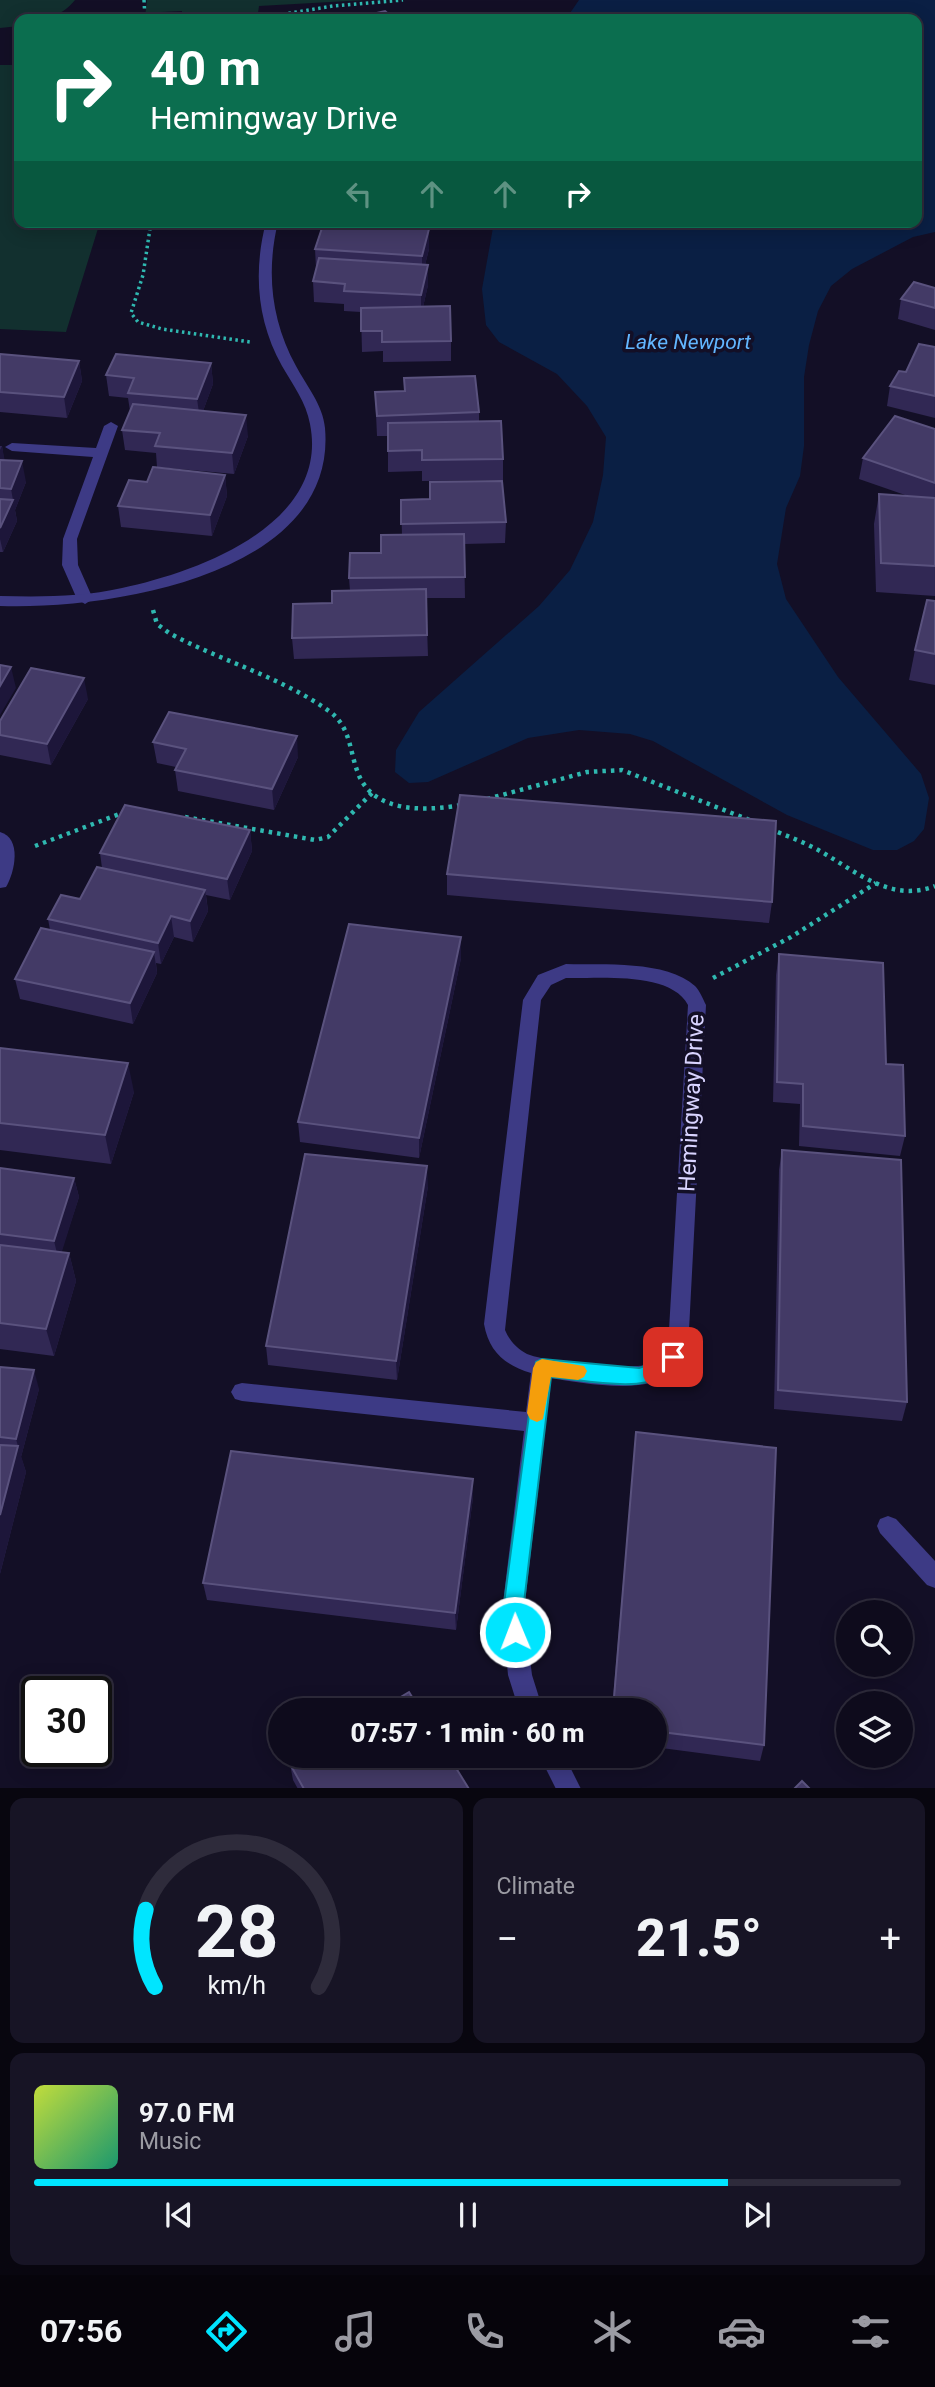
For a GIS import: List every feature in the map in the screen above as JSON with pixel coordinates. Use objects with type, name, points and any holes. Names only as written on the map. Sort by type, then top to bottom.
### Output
[{"type":"street","points":[[0,601],[35,603],[85,600],[178,579],[225,561],[259,541],[287,518],[306,492],[317,467],[318,427],[309,401],[275,340],[263,275],[266,241],[270,228]]},
{"type":"street","points":[[85,600],[70,565],[70,539],[111,426]]},
{"type":"street","points":[[12,447],[100,453]]},
{"type":"street","points":[[0,838],[8,856],[4,877],[0,882]]},
{"type":"street","name":"Hemingway Drive","points":[[566,971],[654,975],[671,979],[689,991],[697,1005],[676,1349],[673,1357],[658,1371],[639,1376],[542,1368],[521,1361],[496,1337],[494,1324],[535,992],[545,978],[566,971]]},
{"type":"street","points":[[527,1698],[520,1675],[513,1611],[542,1368]]},
{"type":"street","points":[[242,1392],[535,1423]]},
{"type":"street","points":[[888,1526],[935,1577]]},
{"type":"street","points":[[558,1768],[569,1788]]},
{"type":"path","points":[[284,14],[333,6],[403,0]]},
{"type":"path","points":[[150,228],[143,275],[131,313],[138,322],[162,329],[228,340],[257,343],[275,340]]},
{"type":"path","points":[[146,588],[158,624],[169,633],[268,678],[328,710],[341,721],[348,731],[359,778],[372,792],[386,801],[409,809],[435,810],[463,805]]},
{"type":"path","points":[[476,802],[587,772],[622,770],[754,822]]},
{"type":"path","points":[[182,817],[315,840],[328,837],[372,792]]},
{"type":"path","points":[[8,856],[135,810]]},
{"type":"path","points":[[767,827],[818,849],[876,883],[902,892],[928,890],[935,886]]},
{"type":"path","points":[[689,991],[791,937],[876,883]]},
{"type":"green space","points":[[0,0],[75,0],[57,14],[14,14],[14,27],[0,28]]},
{"type":"green space","points":[[147,0],[366,0],[259,6],[258,13],[182,11],[145,14]]},
{"type":"green space","points":[[0,65],[14,65],[14,228],[98,228],[66,332],[0,329]]},
{"type":"water","name":"Lake Newport","points":[[579,0],[935,0],[935,232],[913,237],[852,269],[831,286],[818,311],[804,377],[804,446],[800,476],[786,508],[777,564],[786,599],[838,677],[921,774],[929,798],[924,829],[914,841],[897,850],[873,850],[787,815],[653,741],[630,734],[579,730],[528,738],[428,782],[409,783],[395,772],[396,750],[419,712],[539,606],[570,570],[593,522],[603,475],[606,437],[587,406],[557,374],[499,342],[486,325],[482,289],[493,228],[922,228],[922,14],[569,14]]},
{"type":"building","points":[[322,228],[429,229],[422,256],[315,249]]},
{"type":"building","points":[[319,258],[428,265],[421,295],[344,291],[345,284],[313,281]]},
{"type":"building","points":[[914,282],[935,288],[935,308],[901,299]]},
{"type":"building","points":[[450,306],[451,341],[382,342],[382,331],[361,331],[361,308]]},
{"type":"building","points":[[919,344],[935,347],[935,396],[890,386],[899,371],[906,372]]},
{"type":"building","points":[[0,354],[79,361],[64,397],[0,392]]},
{"type":"building","points":[[116,354],[211,363],[197,399],[128,393],[134,378],[106,375]]},
{"type":"building","points":[[475,376],[479,412],[377,416],[375,392],[405,391],[404,378]]},
{"type":"building","points":[[133,404],[246,415],[232,453],[155,446],[160,433],[122,430]]},
{"type":"building","points":[[895,416],[935,429],[935,483],[863,458]]},
{"type":"building","points":[[501,421],[503,459],[422,460],[422,450],[388,451],[388,423]]},
{"type":"building","points":[[0,460],[22,461],[11,489],[0,488]]},
{"type":"building","points":[[153,467],[225,475],[210,515],[118,506],[129,480],[147,482]]},
{"type":"building","points":[[502,481],[506,522],[401,524],[401,500],[430,499],[430,482]]},
{"type":"building","points":[[879,494],[935,498],[935,566],[881,563]]},
{"type":"building","points":[[0,499],[13,500],[0,528]]},
{"type":"building","points":[[464,534],[465,577],[349,578],[350,553],[381,553],[381,535]]},
{"type":"building","points":[[426,589],[427,635],[292,638],[293,604],[332,603],[332,591]]},
{"type":"building","points":[[927,600],[935,601],[935,654],[915,650]]},
{"type":"building","points":[[0,665],[11,667],[0,686]]},
{"type":"building","points":[[31,668],[84,678],[47,744],[0,735],[0,721]]},
{"type":"building","points":[[169,712],[297,736],[272,789],[175,770],[186,749],[153,742]]},
{"type":"building","points":[[460,795],[776,821],[772,902],[447,874]]},
{"type":"building","points":[[125,805],[250,830],[227,879],[100,853]]},
{"type":"building","points":[[97,867],[205,890],[190,921],[171,916],[158,943],[48,919],[61,895],[80,899]]},
{"type":"building","points":[[349,924],[461,937],[419,1138],[298,1122]]},
{"type":"building","points":[[41,928],[154,952],[130,1003],[15,979]]},
{"type":"building","points":[[779,954],[883,963],[886,1064],[903,1065],[905,1136],[803,1126],[803,1084],[777,1082]]},
{"type":"building","points":[[0,1048],[128,1063],[105,1135],[0,1123]]},
{"type":"building","points":[[782,1150],[901,1160],[907,1402],[778,1390]]},
{"type":"building","points":[[305,1154],[427,1166],[396,1361],[266,1346]]},
{"type":"building","points":[[0,1168],[74,1178],[54,1241],[0,1234]]},
{"type":"building","points":[[0,1245],[69,1253],[46,1329],[0,1323]]},
{"type":"building","points":[[0,1367],[34,1370],[16,1439],[0,1437]]},
{"type":"building","points":[[636,1432],[776,1448],[764,1745],[667,1733],[667,1698],[614,1698]]},
{"type":"building","points":[[0,1445],[18,1446],[0,1515]]},
{"type":"building","points":[[231,1451],[473,1479],[455,1613],[203,1583]]},
{"type":"building","points":[[409,1692],[413,1698],[399,1698]]},
{"type":"building","points":[[292,1768],[456,1768],[468,1788],[303,1788]]},
{"type":"building","points":[[802,1781],[809,1788],[795,1788]]},
{"type":"slow traffic","points":[[537,1413],[542,1368],[578,1371]]},
{"type":"route","points":[[515,1632],[513,1611],[542,1368],[629,1377],[658,1371],[673,1357]]}]
